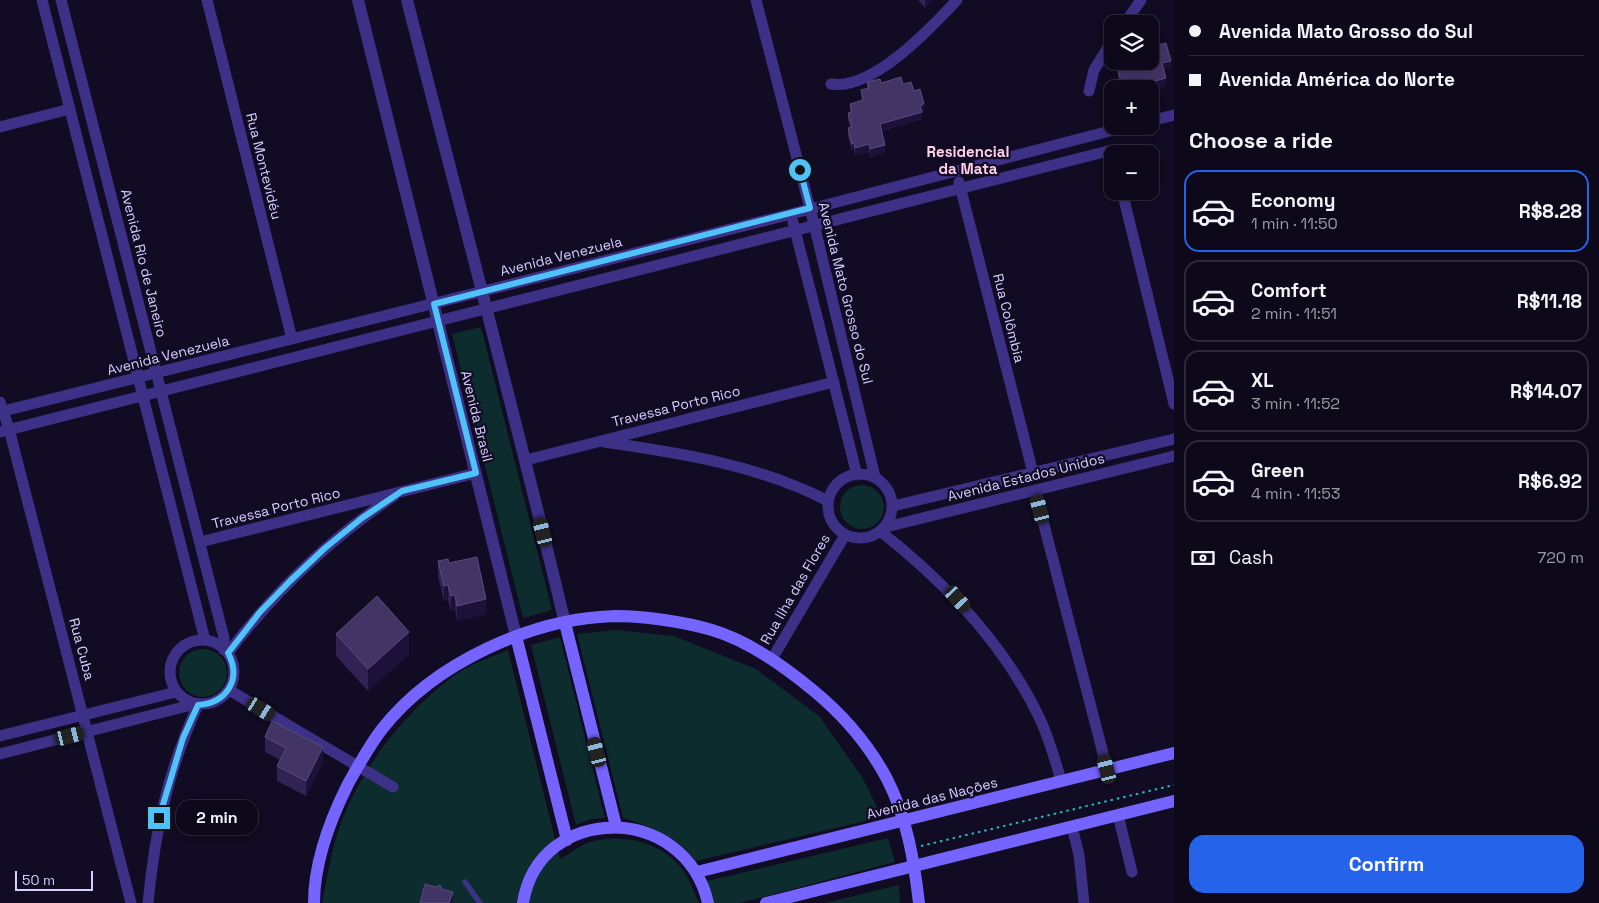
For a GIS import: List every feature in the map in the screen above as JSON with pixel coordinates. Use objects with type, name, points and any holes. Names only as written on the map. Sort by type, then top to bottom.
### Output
[{"type":"main road","points":[[314,903],[321,854],[339,802],[358,766],[382,729],[414,697],[458,663],[516,636],[565,622],[616,616],[664,621],[712,630],[772,659],[795,675],[834,708],[866,745],[887,778],[904,821],[912,848],[919,903]]},
{"type":"main road","points":[[565,622],[616,826]]},
{"type":"main road","name":"Avenida Brasil","points":[[516,636],[567,840]]},
{"type":"main road","name":"Avenida das Nações","points":[[697,872],[1174,752]]},
{"type":"main road","points":[[766,903],[1174,801]]},
{"type":"main road","points":[[523,903],[535,872],[554,849],[567,840],[590,830],[616,826],[648,832],[676,848],[697,872],[708,903]]},
{"type":"street","points":[[42,0],[205,640]]},
{"type":"street","name":"Avenida Rio de Janeiro","points":[[61,0],[162,390],[226,651]]},
{"type":"street","name":"Rua Montevidéu","points":[[207,0],[292,339]]},
{"type":"street","name":"Avenida Brasil","points":[[358,0],[516,636]]},
{"type":"street","points":[[408,0],[484,307],[526,460],[565,622]]},
{"type":"street","name":"Avenida Mato Grosso do Sul","points":[[756,0],[814,224],[875,477]]},
{"type":"street","points":[[831,84],[851,84],[886,64],[916,41],[957,0]]},
{"type":"street","points":[[1130,15],[1141,0]]},
{"type":"street","points":[[1089,92],[1094,70],[1104,54]]},
{"type":"street","points":[[0,127],[70,109]]},
{"type":"street","points":[[1159,119],[1174,115]]},
{"type":"street","name":"Avenida Venezuela","points":[[1,409],[138,378],[434,304],[1104,133]]},
{"type":"street","points":[[5,430],[814,224],[1104,154]]},
{"type":"street","name":"Rua Colômbia","points":[[956,171],[1033,473]]},
{"type":"street","points":[[1124,200],[1174,404]]},
{"type":"street","points":[[791,214],[857,474]]},
{"type":"street","name":"Travessa Porto Rico","points":[[526,460],[834,382]]},
{"type":"street","name":"Rua Cuba","points":[[1,409],[131,903]]},
{"type":"street","name":"Avenida Estados Unidos","points":[[893,506],[1174,438]]},
{"type":"street","points":[[599,441],[654,449],[753,470],[781,479],[828,501]]},
{"type":"street","name":"Avenida Estados Unidos","points":[[883,529],[1174,456]]},
{"type":"street","name":"Travessa Porto Rico","points":[[200,542],[476,473]]},
{"type":"street","points":[[857,474],[875,477],[888,489],[893,506],[883,529],[866,538],[844,535],[831,520],[828,501],[837,484],[844,478],[857,474]]},
{"type":"street","points":[[1035,490],[1107,769]]},
{"type":"street","points":[[226,651],[260,612],[325,548],[362,518],[402,491]]},
{"type":"street","points":[[883,529],[947,587],[1001,654],[1040,719],[1061,780]]},
{"type":"street","name":"Rua llha das Flores","points":[[772,659],[844,535]]},
{"type":"street","points":[[199,639],[205,640],[219,644],[226,651],[234,670],[229,690],[220,700],[210,704],[197,704],[187,702],[176,692],[169,676],[173,658],[186,644],[199,639]]},
{"type":"street","points":[[229,690],[393,787]]},
{"type":"street","points":[[0,736],[176,692]]},
{"type":"street","points":[[0,754],[197,704]]},
{"type":"street","points":[[148,903],[159,818],[183,738],[197,704]]},
{"type":"street","points":[[1118,815],[1132,872]]},
{"type":"street","points":[[1072,827],[1079,855],[1084,903]]},
{"type":"lane","points":[[465,882],[480,903]]},
{"type":"path","points":[[912,848],[1174,785]]},
{"type":"green space","points":[[481,327],[552,610],[523,618],[452,334]]},
{"type":"green space","points":[[858,485],[866,485],[878,491],[884,507],[878,523],[866,529],[858,529],[846,523],[840,511],[840,503],[846,491]]},
{"type":"green space","points":[[616,630],[674,636],[756,669],[819,716],[862,777],[882,817],[696,861],[672,839],[645,825],[623,818],[577,634]]},
{"type":"green space","points":[[560,637],[605,818],[591,819],[576,825],[531,645]]},
{"type":"green space","points":[[203,649],[212,651],[220,656],[225,664],[227,673],[225,682],[220,690],[212,695],[203,697],[194,695],[186,690],[181,682],[179,673],[181,664],[186,656],[194,651]]},
{"type":"green space","points":[[508,650],[560,859],[587,843],[601,840],[615,838],[644,843],[670,856],[680,866],[688,878],[699,903],[322,903],[331,856],[339,828],[359,784],[386,743],[419,706],[456,674]]},
{"type":"green space","points":[[888,838],[895,862],[740,903],[713,903],[707,881]]},
{"type":"green space","points":[[899,885],[900,903],[825,903]]},
{"type":"building","points":[[1166,43],[1171,61],[1162,63],[1166,78],[1159,80],[1121,80],[1118,70],[1159,70],[1159,45]]},
{"type":"building","points":[[901,77],[903,84],[911,82],[914,91],[920,89],[924,104],[920,106],[922,112],[880,124],[885,145],[870,149],[869,144],[855,148],[854,143],[852,144],[848,128],[852,127],[848,113],[852,112],[850,104],[863,100],[861,90],[869,88],[867,82],[880,79],[881,83]]},
{"type":"building","points":[[477,557],[486,599],[457,606],[455,595],[451,596],[448,585],[444,586],[438,561],[448,559],[449,563]]},
{"type":"building","points":[[377,596],[409,632],[368,669],[336,634]]},
{"type":"building","points":[[272,721],[323,747],[306,781],[277,766],[286,748],[265,737]]},
{"type":"building","points":[[425,884],[435,887],[440,885],[442,889],[453,892],[449,903],[420,903]]},
{"type":"district","name":"Residencial da Mata","points":[[968,160]]},
{"type":"route","points":[[159,818],[170,774],[198,705],[210,704],[220,700],[231,687],[234,670],[228,653],[260,612],[325,548],[362,518],[402,491],[476,473],[434,304],[810,208],[800,170]]}]
